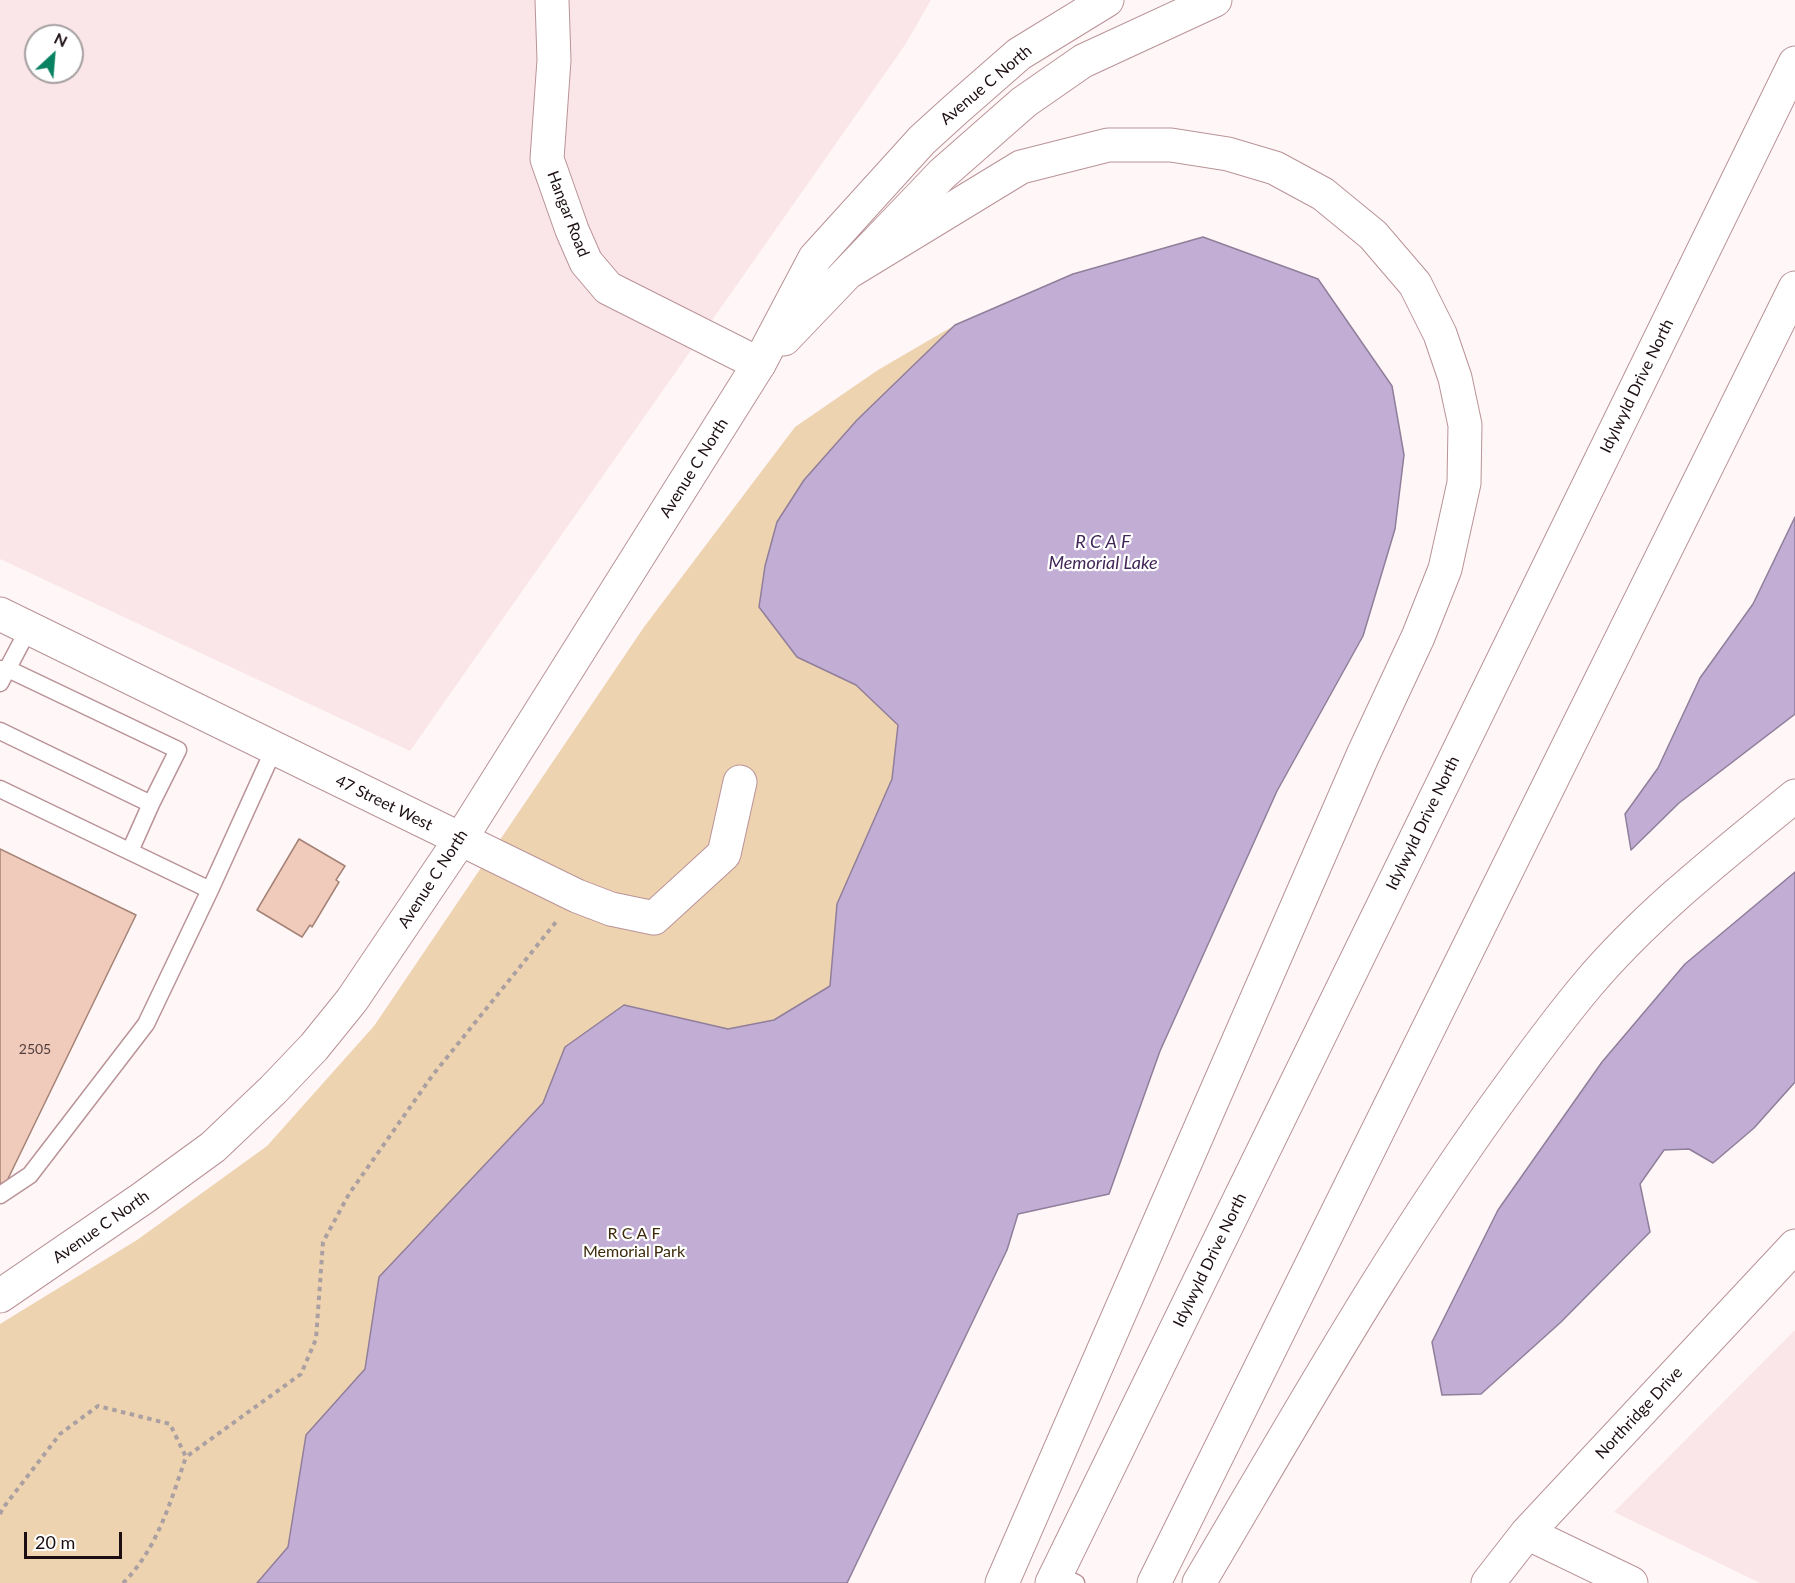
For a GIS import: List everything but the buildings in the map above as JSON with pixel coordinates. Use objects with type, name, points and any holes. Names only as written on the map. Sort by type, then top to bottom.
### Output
[{"type":"main road","name":"Hangar Road","points":[[552,0],[554,60],[548,159],[572,230],[586,262],[608,288],[759,364]]},
{"type":"main road","name":"Avenue C North","points":[[0,1296],[213,1147],[314,1047],[352,1000],[460,840],[759,364],[815,258],[922,140],[1019,54],[1107,0]]},
{"type":"main road","name":"Avenue C North","points":[[759,364],[942,174],[1024,102],[1083,61],[1215,0]]},
{"type":"main road","name":"Idylwyld Drive North","points":[[1062,1580],[1795,63]]},
{"type":"main road","points":[[852,270],[1021,167],[1108,145],[1171,145],[1228,154],[1275,168],[1323,194],[1373,235],[1415,284],[1440,334],[1455,378],[1465,425],[1464,483],[1445,569],[1418,637],[1363,755],[1002,1583]]},
{"type":"main road","points":[[1154,1583],[1795,288]]},
{"type":"main road","name":"47 Street West","points":[[14,621],[460,840],[577,896],[611,909],[654,918],[724,854],[740,782]]},
{"type":"main road","points":[[1199,1583],[1390,1261],[1468,1142],[1549,1033],[1589,983],[1648,920],[1795,796]]},
{"type":"main road","name":"Northridge Drive","points":[[1488,1583],[1527,1533],[1795,1246]]},
{"type":"main road","points":[[1527,1533],[1631,1583]]},
{"type":"lane","points":[[14,621],[3,674],[178,750],[130,851]]},
{"type":"lane","points":[[0,731],[151,804]]},
{"type":"lane","points":[[0,1195],[30,1175],[146,1024],[274,749]]},
{"type":"lane","points":[[0,789],[210,890]]},
{"type":"path","points":[[123,1583],[140,1562],[156,1536],[186,1457],[301,1374],[316,1339],[323,1242],[349,1194],[432,1076],[577,896]]},
{"type":"path","points":[[0,1514],[60,1434],[98,1406],[170,1424],[186,1457]]},
{"type":"shaded area","points":[[0,0],[931,0],[905,45],[410,751],[0,559]]},
{"type":"shaded area","points":[[1795,1330],[1795,1583],[1760,1583],[1614,1512]]},
{"type":"green space","name":"R C A F Memorial Lake","points":[[1203,237],[1318,279],[1392,386],[1404,455],[1395,529],[1363,636],[1277,791],[1160,1051],[1109,1194],[1018,1214],[1007,1250],[846,1583],[0,1583],[0,1324],[137,1240],[267,1146],[374,1026],[644,627],[795,427],[878,370],[955,325],[1073,274]]},
{"type":"water","name":"R C A F Memorial Lake","points":[[1203,237],[1318,279],[1392,386],[1404,455],[1395,529],[1363,636],[1277,791],[1160,1051],[1109,1194],[1018,1214],[1007,1250],[847,1583],[257,1583],[288,1547],[306,1435],[365,1369],[379,1277],[543,1103],[565,1047],[624,1005],[728,1029],[774,1020],[830,986],[837,904],[892,779],[898,725],[856,685],[797,657],[759,607],[765,566],[777,522],[804,480],[857,420],[955,325],[1073,274]]},
{"type":"water","points":[[1795,517],[1795,714],[1679,803],[1631,850],[1625,814],[1658,768],[1700,678],[1753,604]]},
{"type":"water","points":[[1795,872],[1795,1082],[1754,1128],[1713,1163],[1689,1149],[1664,1150],[1640,1184],[1650,1232],[1561,1322],[1481,1394],[1442,1395],[1432,1342],[1498,1210],[1602,1062],[1685,964]]},
{"type":"park label","name":"R C A F Memorial Park","points":[[634,1243]]}]
